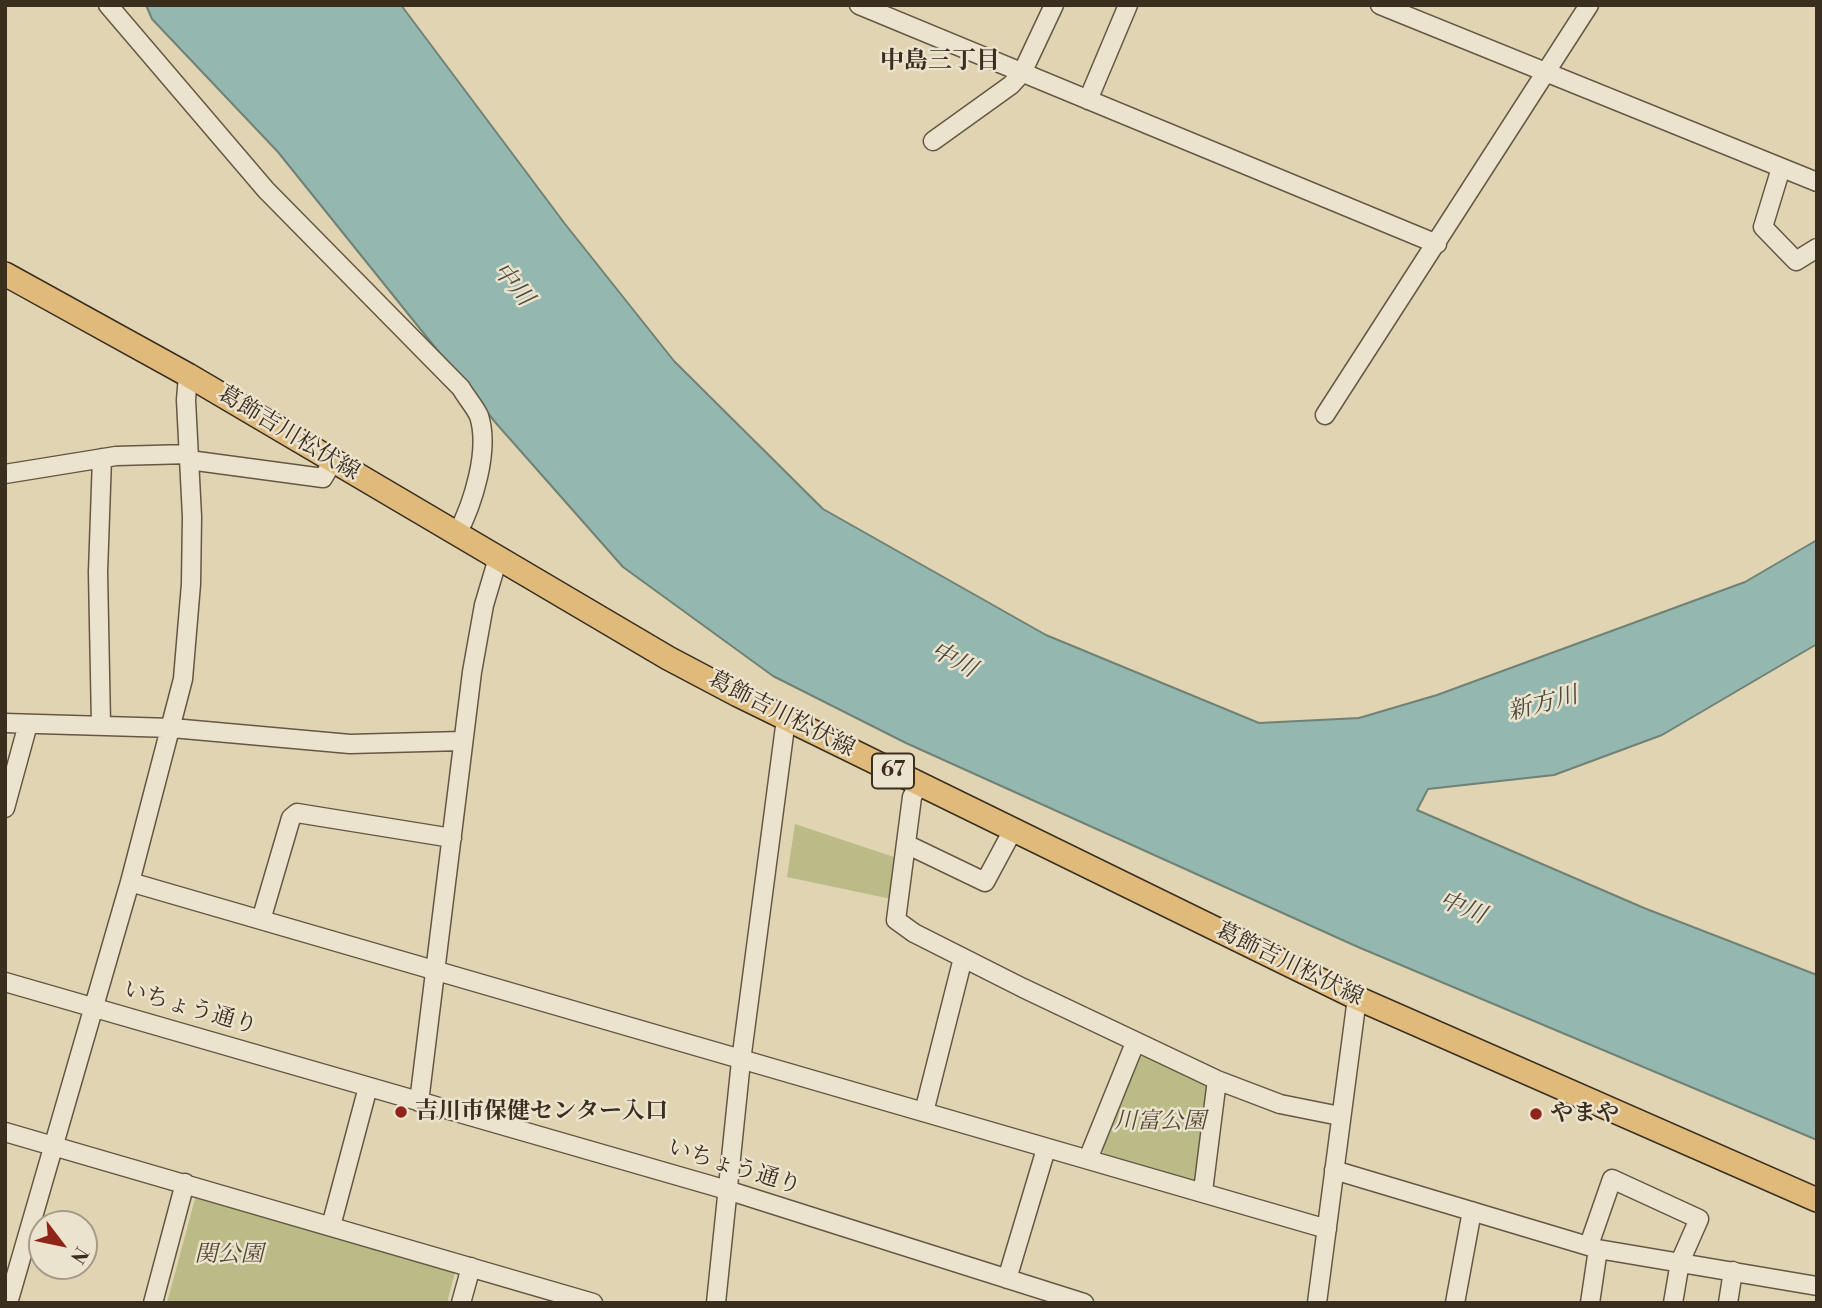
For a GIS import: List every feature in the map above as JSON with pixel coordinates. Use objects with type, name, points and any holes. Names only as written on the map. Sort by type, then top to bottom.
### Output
[{"type":"main road","name":"葛飾吉川松伏線","points":[[5,274],[188,375],[668,658],[786,719],[1357,998],[1817,1200]]},
{"type":"street","points":[[108,5],[266,190],[461,388],[478,415],[483,440],[466,518],[457,534]]},
{"type":"street","points":[[859,5],[1437,244]]},
{"type":"street","points":[[933,141],[1011,85],[1022,73],[1054,5]]},
{"type":"street","points":[[1088,100],[1128,5]]},
{"type":"street","points":[[1380,5],[1817,182]]},
{"type":"street","points":[[1325,415],[1589,5]]},
{"type":"street","points":[[1781,168],[1763,227],[1796,261],[1817,248]]},
{"type":"street","points":[[8,1303],[130,882],[183,679],[188,640],[192,517],[188,375]]},
{"type":"street","points":[[5,474],[102,458],[189,457],[323,478],[332,461]]},
{"type":"street","points":[[101,725],[98,572],[102,458]]},
{"type":"street","points":[[419,1102],[462,741],[484,605],[498,558]]},
{"type":"street","points":[[716,1303],[741,1061],[786,719]]},
{"type":"street","points":[[5,723],[172,728],[350,744],[462,741]]},
{"type":"street","points":[[5,807],[28,724]]},
{"type":"street","points":[[919,784],[912,797],[896,920],[963,958],[1135,1044],[1280,1104],[1340,1116]]},
{"type":"street","points":[[261,920],[291,818],[297,813],[452,838]]},
{"type":"street","points":[[906,844],[985,882],[1013,830]]},
{"type":"street","points":[[130,882],[1046,1149],[1203,1191],[1326,1229]]},
{"type":"street","points":[[925,1112],[963,958]]},
{"type":"street","name":"いちょう通り","points":[[5,982],[727,1190],[1007,1279],[1031,1295],[1084,1303]]},
{"type":"street","points":[[1317,1303],[1357,998]]},
{"type":"street","points":[[1088,1159],[1135,1044]]},
{"type":"street","points":[[1203,1191],[1217,1080]]},
{"type":"street","points":[[331,1226],[368,1087]]},
{"type":"street","points":[[5,1132],[471,1267],[572,1300],[593,1303]]},
{"type":"street","points":[[1007,1279],[1046,1149]]},
{"type":"street","points":[[1334,1170],[1593,1247],[1817,1286]]},
{"type":"street","points":[[1590,1303],[1593,1247],[1612,1179],[1699,1219],[1680,1262],[1674,1303]]},
{"type":"street","points":[[153,1303],[185,1184]]},
{"type":"street","points":[[1455,1303],[1472,1212]]},
{"type":"street","points":[[461,1303],[471,1267]]},
{"type":"street","points":[[1728,1303],[1733,1271]]},
{"type":"green space","points":[[795,824],[897,858],[891,899],[787,877]]},
{"type":"green space","name":"川富公園","points":[[1136,1055],[1209,1082],[1201,1177],[1195,1181],[1105,1156],[1101,1148]]},
{"type":"green space","name":"関公園","points":[[196,1195],[455,1272],[447,1303],[167,1303]]},
{"type":"water","points":[[146,5],[401,5],[565,224],[674,361],[823,509],[1046,635],[1259,723],[1359,718],[1437,695],[1745,582],[1817,540],[1817,644],[1662,735],[1554,775],[1428,789],[1417,810],[1644,908],[1817,975],[1817,1140],[1358,947],[906,743],[773,676],[623,567],[495,422],[278,152],[152,19]]},
{"type":"place","name":"吉川市保健センター入口","points":[[401,1112]]},
{"type":"place","name":"やまや","points":[[1536,1114]]},
{"type":"district","name":"中島三丁目","points":[[940,62]]},
{"type":"water label","name":"中川","points":[[512,285]]},
{"type":"water label","name":"中川","points":[[953,661]]},
{"type":"water label","name":"新方川","points":[[1543,705]]},
{"type":"water label","name":"中川","points":[[1462,909]]}]
